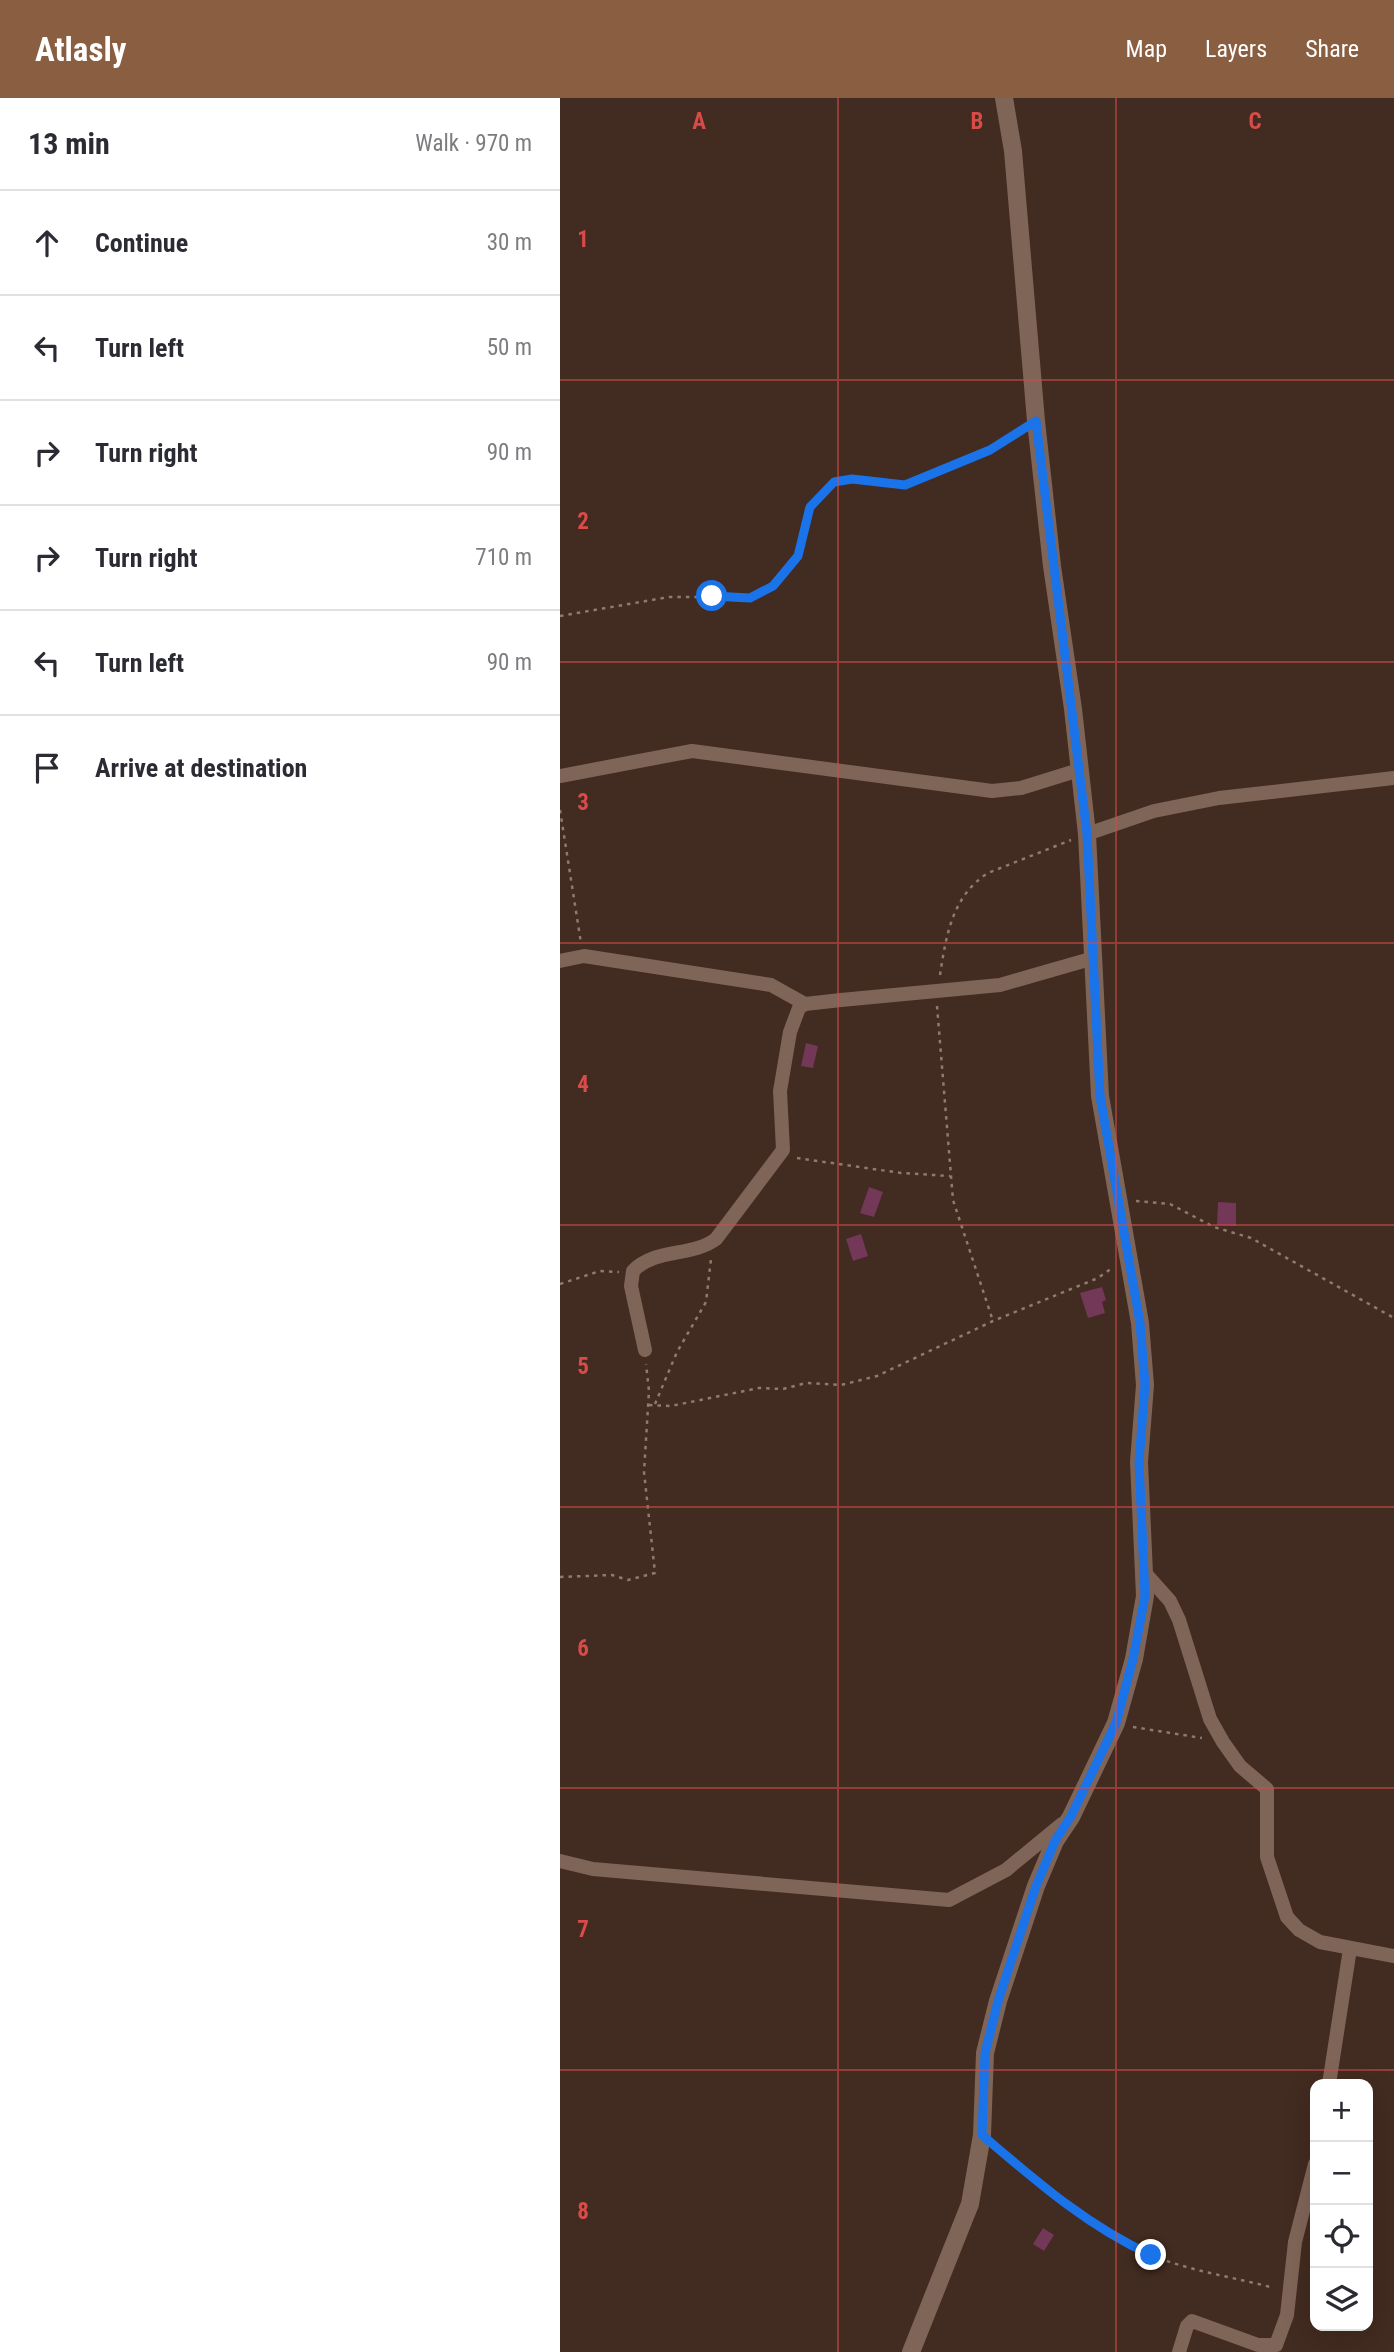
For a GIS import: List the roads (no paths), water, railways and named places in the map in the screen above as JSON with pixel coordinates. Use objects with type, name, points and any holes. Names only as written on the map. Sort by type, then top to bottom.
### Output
[{"type":"street","points":[[911,2352],[970,2204],[982,2135],[985,2053],[998,2001],[1036,1886],[1055,1841],[1071,1816],[1116,1723],[1140,1627],[1145,1573],[1139,1462],[1145,1385],[1140,1323],[1100,1096],[1087,834],[1036,421],[1013,151],[1004,98]]},
{"type":"street","points":[[560,776],[692,751],[992,791],[1021,788],[1079,770]]},
{"type":"street","points":[[1087,834],[1154,811],[1219,797],[1394,778]]},
{"type":"street","points":[[560,961],[583,957],[741,979],[778,988],[805,1004],[1000,985],[1094,958]]},
{"type":"street","points":[[645,1350],[631,1286],[632,1276],[638,1266],[649,1260],[704,1247],[716,1239],[780,1155],[784,1140],[780,1102],[782,1075],[796,1015],[805,1004]]},
{"type":"street","points":[[1145,1573],[1170,1601],[1179,1620],[1210,1719],[1240,1766],[1267,1789],[1267,1857],[1287,1917],[1308,1936],[1350,1948],[1394,1956]]},
{"type":"street","points":[[560,1861],[593,1869],[948,1900],[1006,1870],[1071,1816]]},
{"type":"street","points":[[1330,2079],[1350,1948]]},
{"type":"street","points":[[1179,2352],[1187,2326],[1192,2321],[1258,2345],[1276,2345],[1287,2315],[1296,2242],[1310,2185]]}]
